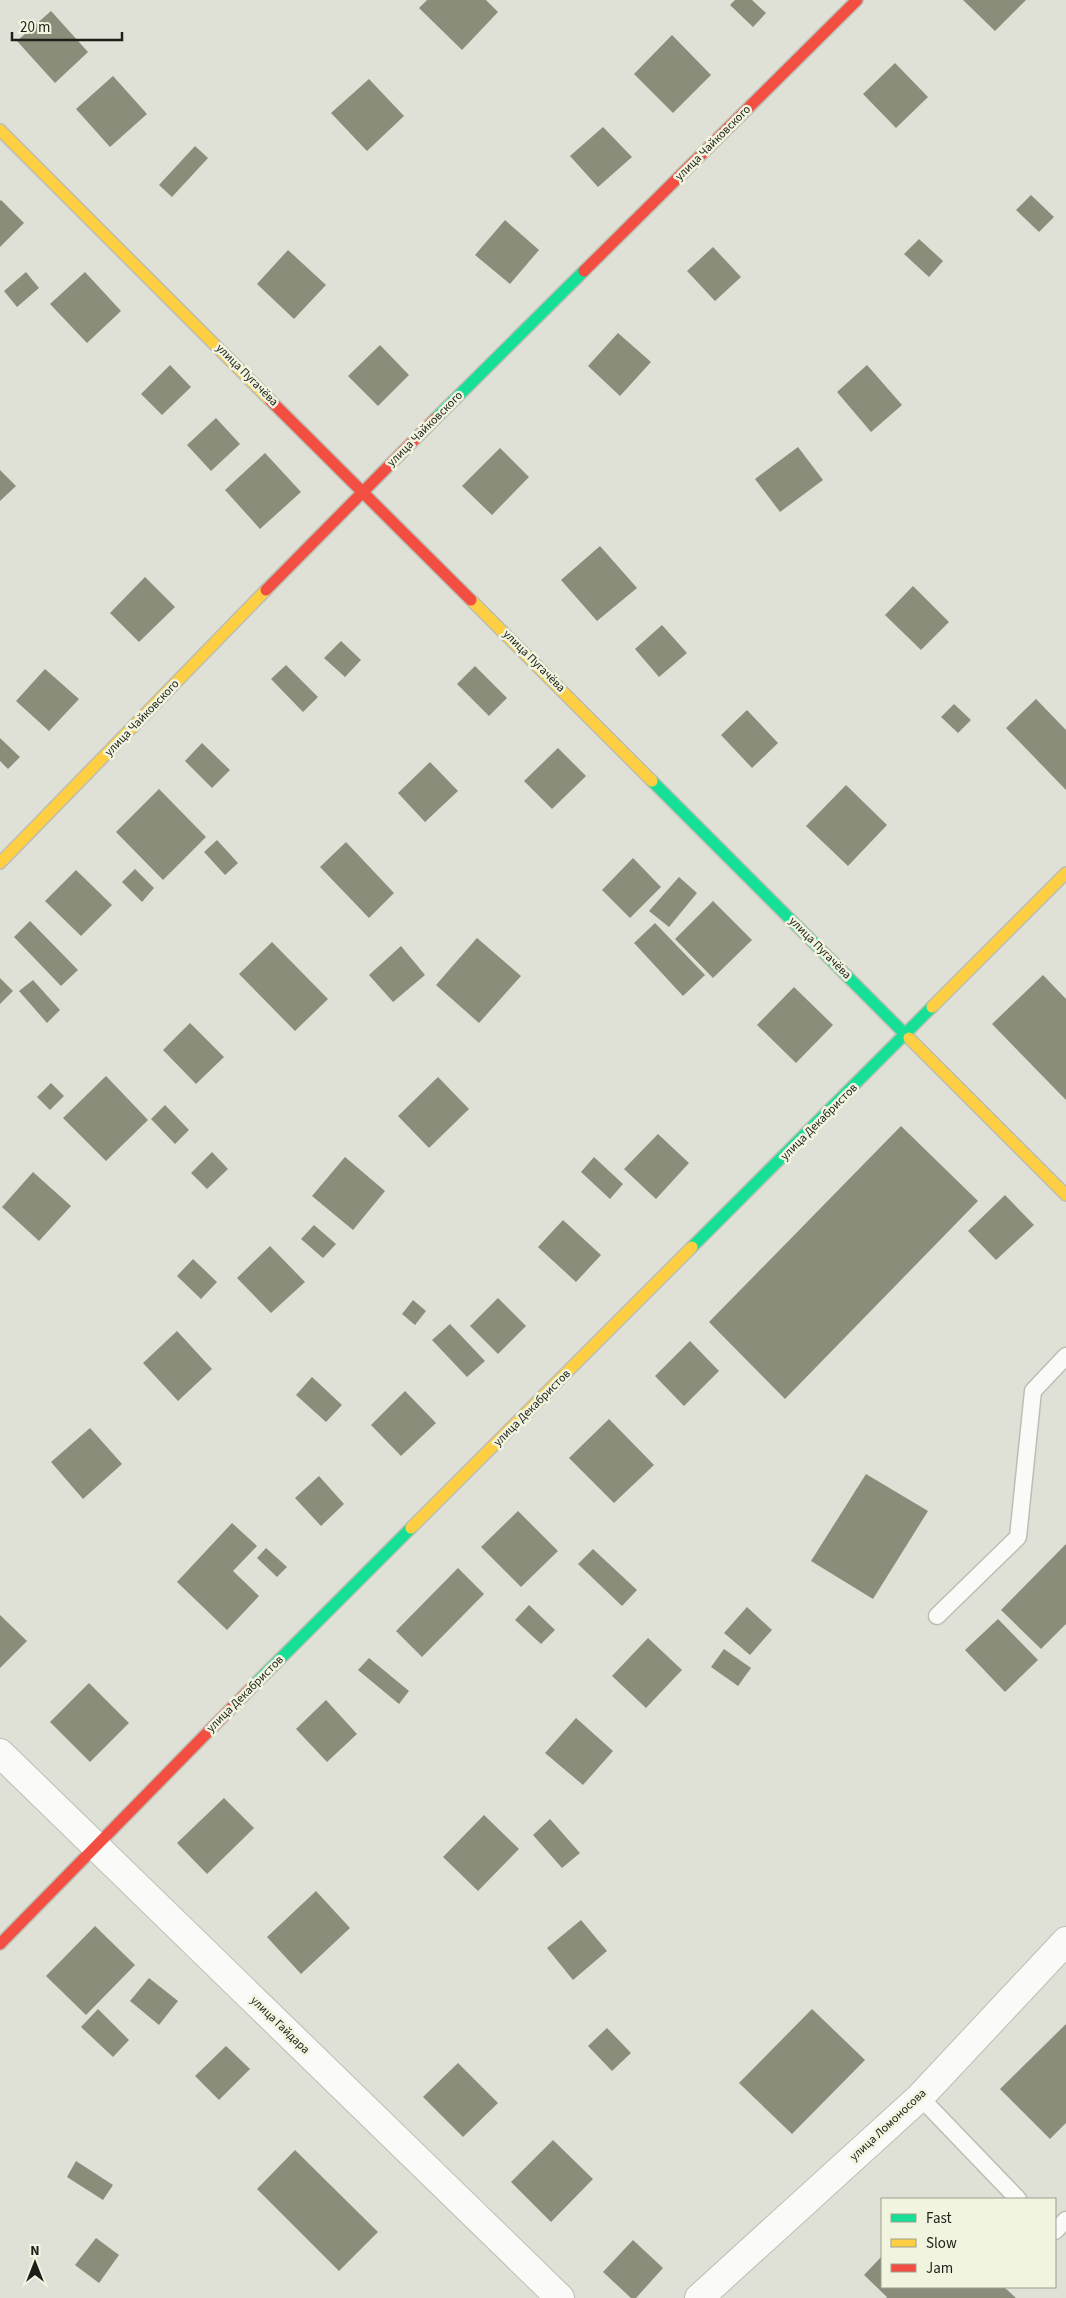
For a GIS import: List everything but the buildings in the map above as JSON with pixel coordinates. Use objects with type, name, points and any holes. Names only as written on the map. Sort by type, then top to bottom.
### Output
[{"type":"street","name":"улица Чайковского","points":[[0,864],[363,490],[857,0]]},
{"type":"street","name":"улица Пугачёва","points":[[0,130],[363,490],[1066,1194]]},
{"type":"street","name":"улица Декабристов","points":[[0,1944],[98,1846],[188,1751],[1066,873]]},
{"type":"street","name":"улица Гайдара","points":[[0,1753],[98,1846],[560,2298]]},
{"type":"street","name":"улица Ломоносова","points":[[699,2298],[920,2097],[1066,1941]]},
{"type":"lane","points":[[937,1616],[1018,1537],[1033,1391],[1066,1356]]},
{"type":"lane","points":[[920,2097],[1017,2198]]},
{"type":"lane","points":[[1056,2229],[1066,2220]]},
{"type":"traffic: fast","points":[[436,418],[584,271]]},
{"type":"traffic: fast","points":[[652,781],[909,1038]]},
{"type":"traffic: fast","points":[[692,1247],[932,1007]]},
{"type":"traffic: fast","points":[[254,1685],[411,1528]]},
{"type":"traffic: slow","points":[[0,130],[270,400]]},
{"type":"traffic: slow","points":[[0,863],[266,590]]},
{"type":"traffic: slow","points":[[471,600],[652,781]]},
{"type":"traffic: slow","points":[[932,1007],[1066,873]]},
{"type":"traffic: slow","points":[[909,1038],[1066,1195]]},
{"type":"traffic: slow","points":[[411,1528],[692,1247]]},
{"type":"traffic: jam","points":[[584,271],[857,0]]},
{"type":"traffic: jam","points":[[270,400],[471,600]]},
{"type":"traffic: jam","points":[[266,590],[436,418]]},
{"type":"traffic: jam","points":[[0,1944],[254,1685]]}]
